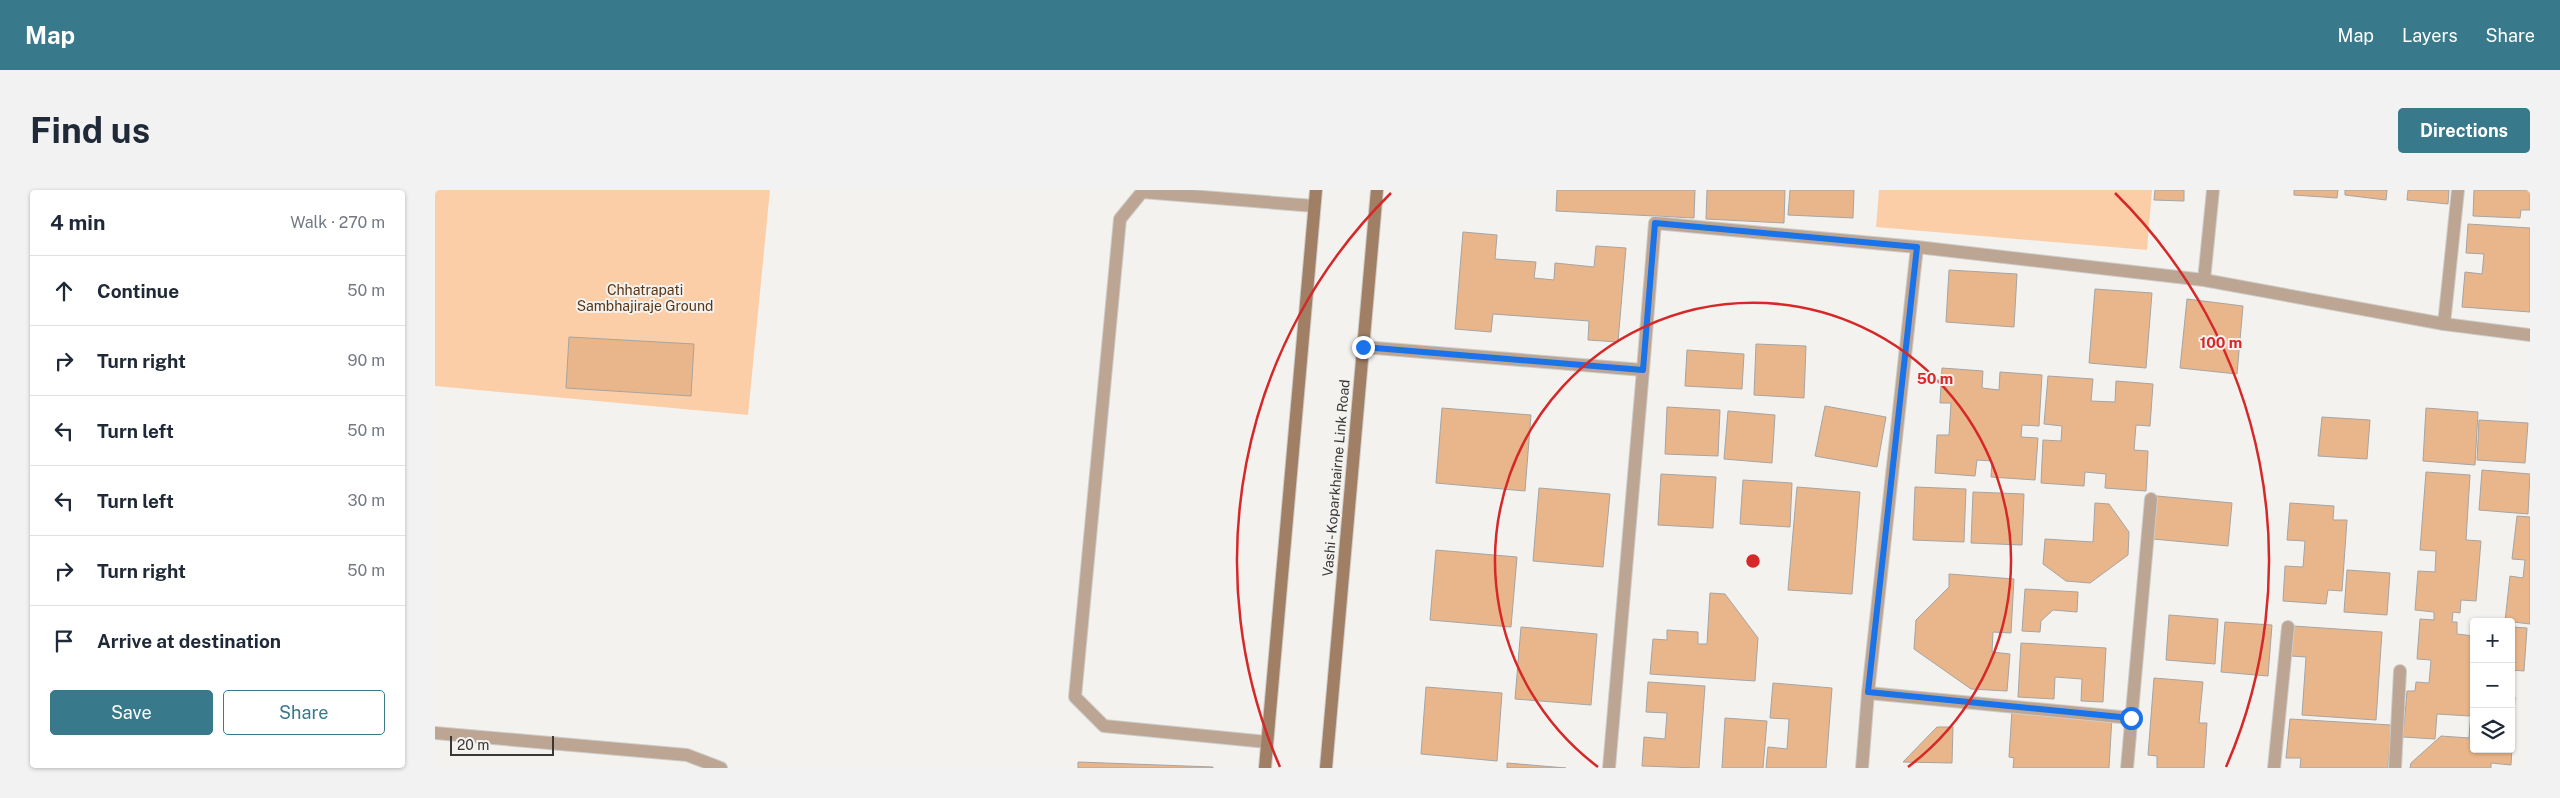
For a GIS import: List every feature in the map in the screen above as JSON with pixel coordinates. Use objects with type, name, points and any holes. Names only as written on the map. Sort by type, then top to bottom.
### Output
[{"type":"main road","points":[[1265,768],[1315,190]]},
{"type":"main road","name":"Vashi - Koparkhairne Link Road","points":[[1326,768],[1377,190]]},
{"type":"street","points":[[2204,280],[2213,190]]},
{"type":"street","points":[[2444,324],[2457,190]]},
{"type":"street","points":[[1267,742],[1104,726],[1075,697],[1119,219],[1143,191],[1314,206]]},
{"type":"street","points":[[1609,768],[1655,223],[1917,247],[2204,280],[2444,324],[2530,336]]},
{"type":"street","points":[[1862,768],[1868,692],[1917,247]]},
{"type":"street","points":[[1363,347],[1643,370]]},
{"type":"street","points":[[2127,768],[2151,499]]},
{"type":"street","points":[[2274,768],[2288,627]]},
{"type":"street","points":[[2395,768],[2400,671]]},
{"type":"street","points":[[1868,692],[2131,718]]},
{"type":"street","points":[[435,733],[687,755],[721,768]]},
{"type":"green space","name":"Chhatrapati Sambhajiraje Ground","points":[[435,190],[770,190],[748,415],[435,386]]},
{"type":"green space","points":[[1879,190],[2152,190],[2147,250],[1876,227]]},
{"type":"building","points":[[1557,190],[1695,190],[1694,218],[1556,211]]},
{"type":"building","points":[[1707,190],[1785,190],[1784,223],[1706,219]]},
{"type":"building","points":[[1790,190],[1854,190],[1853,218],[1788,215]]},
{"type":"building","points":[[2155,190],[2184,190],[2184,201],[2154,200]]},
{"type":"building","points":[[2294,190],[2338,190],[2337,198],[2294,195]]},
{"type":"building","points":[[2345,190],[2387,190],[2386,200],[2345,195]]},
{"type":"building","points":[[2408,190],[2449,190],[2448,204],[2407,200]]},
{"type":"building","points":[[2474,190],[2530,190],[2530,210],[2521,210],[2520,218],[2473,216]]},
{"type":"building","points":[[2468,224],[2530,228],[2530,312],[2462,307],[2465,272],[2482,274],[2484,254],[2466,253]]},
{"type":"building","points":[[1463,232],[1497,235],[1495,259],[1536,262],[1534,278],[1554,280],[1555,263],[1594,267],[1596,246],[1626,248],[1618,342],[1588,340],[1589,321],[1493,314],[1491,332],[1455,329]]},
{"type":"building","points":[[1949,270],[2017,274],[2014,327],[1946,322]]},
{"type":"building","points":[[2095,289],[2152,293],[2146,368],[2089,363]]},
{"type":"building","points":[[2187,299],[2243,306],[2237,374],[2180,368]]},
{"type":"building","points":[[569,337],[694,344],[691,396],[566,388]]},
{"type":"building","points":[[1756,344],[1806,346],[1804,398],[1754,395]]},
{"type":"building","points":[[1687,350],[1744,354],[1742,389],[1685,386]]},
{"type":"building","points":[[1942,368],[1983,371],[1982,388],[1999,390],[2000,372],[2042,375],[2039,426],[2022,425],[2021,437],[2038,438],[2035,480],[1991,477],[1992,461],[1977,460],[1975,476],[1935,473],[1937,435],[1949,435],[1951,403],[1940,403]]},
{"type":"building","points":[[2048,376],[2093,379],[2091,401],[2115,402],[2116,381],[2153,384],[2150,426],[2136,425],[2134,450],[2148,451],[2146,491],[2105,488],[2106,474],[2085,472],[2084,486],[2041,483],[2043,440],[2061,441],[2062,426],[2044,424]]},
{"type":"building","points":[[1825,406],[1886,417],[1877,467],[1815,456]]},
{"type":"building","points":[[1667,407],[1720,410],[1718,456],[1665,454]]},
{"type":"building","points":[[1442,408],[1531,415],[1525,491],[1436,483]]},
{"type":"building","points":[[2426,408],[2478,412],[2475,465],[2423,461]]},
{"type":"building","points":[[1728,411],[1775,415],[1772,463],[1724,459]]},
{"type":"building","points":[[2322,417],[2370,420],[2367,459],[2318,456]]},
{"type":"building","points":[[2479,420],[2528,423],[2525,463],[2477,460]]},
{"type":"building","points":[[2482,470],[2530,474],[2528,514],[2479,510]]},
{"type":"building","points":[[2426,472],[2470,475],[2466,540],[2481,541],[2476,601],[2461,600],[2460,613],[2453,612],[2452,622],[2457,622],[2457,634],[2470,636],[2470,716],[2437,714],[2435,739],[2403,737],[2407,691],[2415,691],[2416,682],[2429,683],[2431,660],[2417,659],[2420,619],[2434,620],[2434,612],[2415,610],[2418,571],[2435,572],[2436,551],[2420,550]]},
{"type":"building","points":[[1661,474],[1716,477],[1713,528],[1658,525]]},
{"type":"building","points":[[1743,480],[1792,483],[1790,527],[1740,524]]},
{"type":"building","points":[[1797,487],[1860,492],[1852,594],[1788,590]]},
{"type":"building","points":[[1915,487],[1966,489],[1964,542],[1913,540]]},
{"type":"building","points":[[1539,488],[1610,494],[1603,567],[1533,561]]},
{"type":"building","points":[[1973,492],[2024,494],[2022,545],[1971,543]]},
{"type":"building","points":[[2157,496],[2232,503],[2228,546],[2153,539]]},
{"type":"building","points":[[2095,503],[2109,504],[2129,532],[2128,555],[2090,583],[2066,581],[2043,564],[2045,539],[2093,542]]},
{"type":"building","points":[[2290,503],[2334,506],[2333,520],[2347,520],[2342,591],[2328,590],[2326,604],[2283,601],[2285,566],[2303,567],[2305,541],[2287,540]]},
{"type":"building","points":[[2517,516],[2530,517],[2530,624],[2515,622],[2515,618],[2505,618],[2510,576],[2523,578],[2525,560],[2512,559]]},
{"type":"building","points":[[1436,550],[1517,557],[1511,627],[1430,620]]},
{"type":"building","points":[[2347,570],[2390,573],[2387,615],[2344,612]]},
{"type":"building","points":[[1949,574],[2014,579],[2011,633],[1993,632],[1992,652],[2010,654],[2007,691],[1971,689],[1914,649],[1916,620],[1949,587]]},
{"type":"building","points":[[2025,589],[2078,592],[2077,612],[2053,610],[2041,621],[2040,632],[2022,631]]},
{"type":"building","points":[[1710,593],[1725,594],[1758,638],[1755,681],[1650,674],[1653,639],[1667,640],[1667,630],[1698,632],[1698,644],[1707,644]]},
{"type":"building","points":[[2169,615],[2218,619],[2215,664],[2166,660]]},
{"type":"building","points":[[2225,622],[2272,625],[2268,676],[2221,672]]},
{"type":"building","points":[[2293,626],[2382,632],[2376,720],[2302,715],[2306,657],[2291,656]]},
{"type":"building","points":[[1521,627],[1597,634],[1591,705],[1515,699]]},
{"type":"building","points":[[2515,627],[2527,628],[2524,671],[2515,670]]},
{"type":"building","points":[[2021,643],[2106,648],[2103,702],[2081,701],[2082,679],[2055,677],[2054,699],[2018,697]]},
{"type":"building","points":[[2154,678],[2203,682],[2199,723],[2207,723],[2204,768],[2157,768],[2157,756],[2148,755]]},
{"type":"building","points":[[1648,682],[1705,686],[1699,768],[1642,766],[1644,737],[1665,739],[1667,713],[1646,712]]},
{"type":"building","points":[[1773,683],[1832,688],[1826,768],[1766,768],[1768,747],[1787,749],[1789,719],[1770,718]]},
{"type":"building","points":[[1426,687],[1502,693],[1497,761],[1421,754]]},
{"type":"building","points":[[2012,710],[2112,717],[2109,768],[2013,768],[2014,758],[2009,757]]},
{"type":"building","points":[[1725,718],[1767,721],[1763,768],[1722,768]]},
{"type":"building","points":[[2290,719],[2391,725],[2388,768],[2300,768],[2301,758],[2286,758]]},
{"type":"building","points":[[2470,723],[2470,753],[2512,753],[2511,765],[2491,763],[2491,768],[2410,768],[2411,763],[2441,736],[2469,738]]},
{"type":"building","points":[[1937,727],[1953,727],[1952,763],[1903,762]]},
{"type":"building","points":[[1078,762],[1213,767],[1213,768],[1078,768]]},
{"type":"building","points":[[1507,763],[1566,768],[1507,768]]},
{"type":"route","points":[[1363,347],[1643,370],[1655,223],[1917,247],[1868,692],[2131,718]]}]
